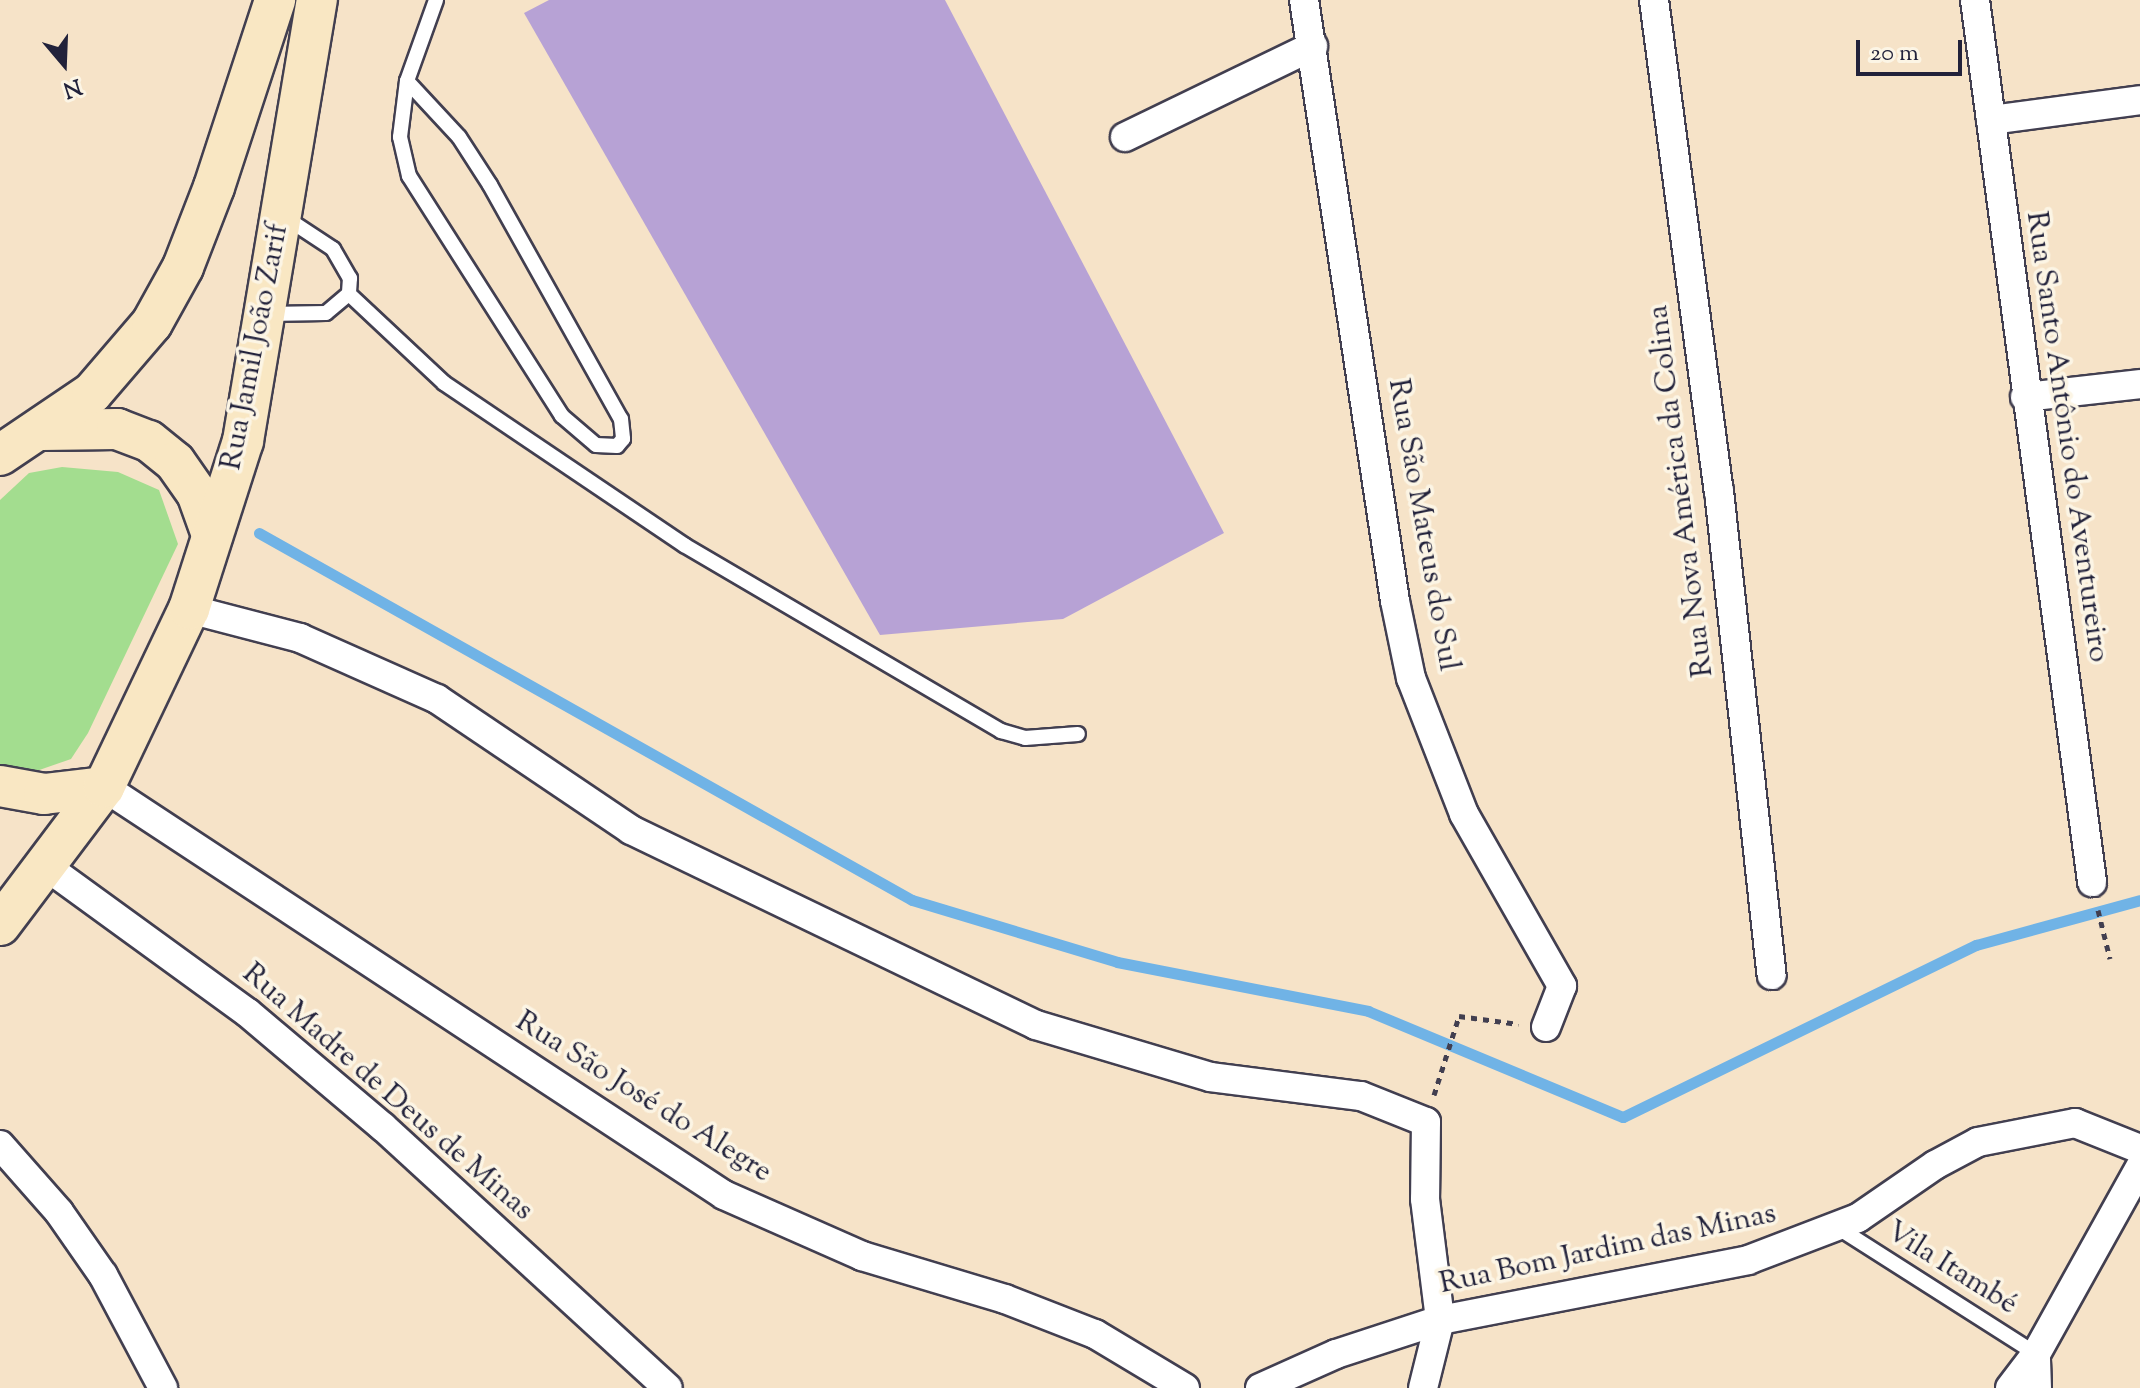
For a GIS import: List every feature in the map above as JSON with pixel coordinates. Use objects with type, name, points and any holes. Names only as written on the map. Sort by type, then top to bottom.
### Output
[{"type":"main road","points":[[0,455],[42,430],[116,366],[152,323],[183,267],[275,0]]},
{"type":"main road","name":"Rua Jamil João Zarif","points":[[0,925],[47,867],[104,787],[189,609],[243,441],[267,314],[317,0]]},
{"type":"main road","points":[[42,430],[117,429],[149,441],[175,462],[197,493],[212,535]]},
{"type":"main road","points":[[0,786],[44,794],[104,787]]},
{"type":"street","name":"Rua São Mateus do Sul","points":[[1304,0],[1395,601],[1411,678],[1464,814],[1562,986],[1546,1027]]},
{"type":"street","name":"Rua Nova América da Colina","points":[[1654,0],[1719,491],[1772,975]]},
{"type":"street","name":"Rua Santo Antônio do Aventureiro","points":[[1975,0],[2025,397],[2092,882]]},
{"type":"street","points":[[1125,137],[1313,46]]},
{"type":"street","points":[[1991,120],[2140,100]]},
{"type":"street","points":[[2025,397],[2140,384]]},
{"type":"street","points":[[189,609],[300,638],[437,699],[631,830],[1036,1025],[1210,1077],[1361,1096],[1426,1122],[1425,1199],[1440,1320],[1423,1388]]},
{"type":"street","name":"Rua São José do Alegre","points":[[104,787],[724,1195],[862,1256],[1005,1299],[1095,1334],[1185,1388]]},
{"type":"street","name":"Rua Madre de Deus de Minas","points":[[47,867],[248,1013],[383,1127],[668,1388]]},
{"type":"street","name":"Rua Bom Jardim das Minas","points":[[1260,1388],[1336,1354],[1440,1320],[1748,1260],[1837,1227],[1978,1142],[2075,1123],[2140,1149]]},
{"type":"street","points":[[0,1145],[59,1212],[103,1275],[163,1388]]},
{"type":"street","points":[[2010,1388],[2036,1354],[2140,1167]]},
{"type":"street","points":[[2036,1354],[2037,1388]]},
{"type":"lane","points":[[310,47],[331,0]]},
{"type":"lane","points":[[407,81],[459,137],[490,185],[621,419],[623,439],[617,446],[596,445],[562,416],[409,176],[400,137],[407,81],[436,0]]},
{"type":"lane","points":[[267,314],[326,313],[349,294],[350,278],[333,249],[283,216]]},
{"type":"lane","points":[[349,294],[467,401],[684,545],[1001,731],[1025,738],[1078,734]]},
{"type":"lane","name":"Vila Itambé","points":[[1837,1227],[2036,1354]]},
{"type":"path","points":[[2092,882],[2110,959]]},
{"type":"path","points":[[1426,1122],[1459,1016],[1546,1027]]},
{"type":"green space","points":[[62,467],[118,472],[159,490],[178,544],[88,733],[71,759],[22,776],[0,764],[0,500],[29,473]]},
{"type":"building","points":[[549,0],[945,0],[1224,533],[1063,619],[880,635],[524,13]]},
{"type":"waterway","points":[[259,533],[912,900],[1117,962],[1368,1011],[1623,1117],[1976,945],[2140,900]]}]
